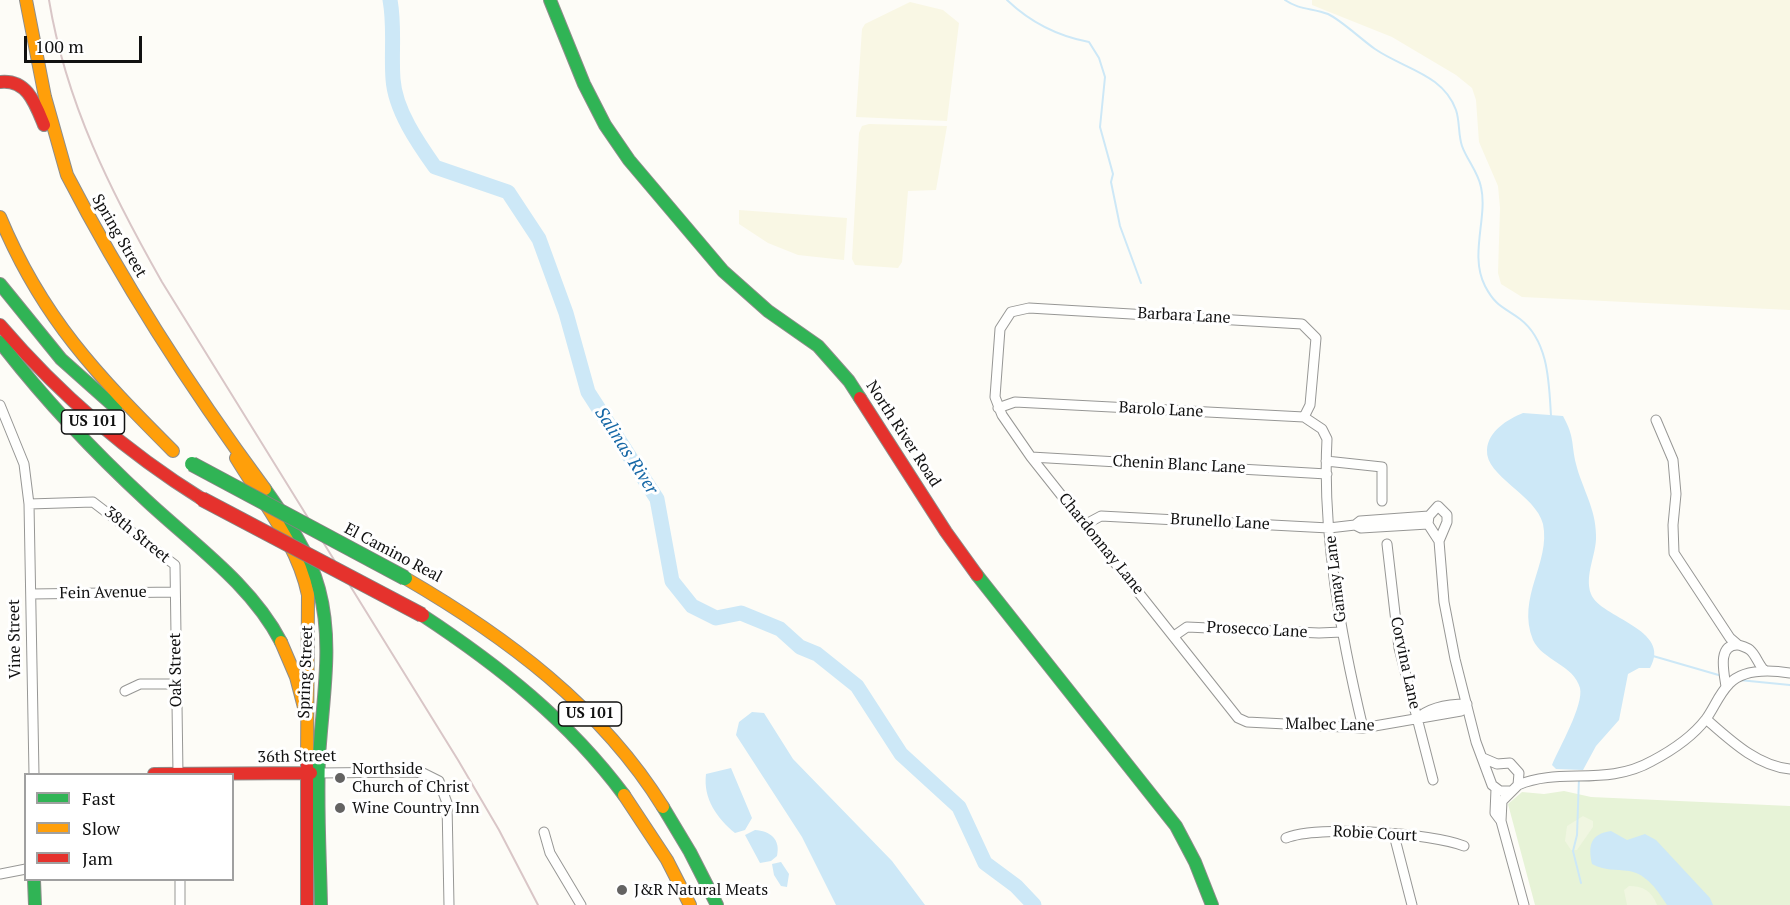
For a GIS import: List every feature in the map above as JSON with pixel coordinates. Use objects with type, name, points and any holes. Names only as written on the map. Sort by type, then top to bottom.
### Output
[{"type":"main road","points":[[26,0],[45,97],[67,175]]},
{"type":"main road","name":"North River Road","points":[[550,0],[584,84],[605,125],[628,160],[723,271],[768,311],[818,346],[849,381],[946,532],[980,579],[1176,826],[1195,862],[1212,905]]},
{"type":"main road","points":[[0,82],[18,83],[26,88],[67,175]]},
{"type":"main road","name":"Spring Street","points":[[67,175],[91,223],[223,433],[244,474],[291,548],[304,575],[309,626],[306,715],[321,905]]},
{"type":"main road","points":[[0,217],[15,254],[45,310],[79,355],[173,451]]},
{"type":"main road","name":"El Camino Real","points":[[0,284],[61,359],[101,396],[173,451],[192,464],[453,604],[514,647],[564,687],[602,727],[649,786],[687,844],[717,905]]},
{"type":"main road","name":"US 101","points":[[0,326],[51,384],[104,432],[158,472],[202,499],[422,615],[507,673],[583,743],[629,800],[657,844],[690,905]]},
{"type":"main road","points":[[0,342],[21,372],[59,415],[242,588],[269,617],[290,659],[306,715]]},
{"type":"main road","name":"Spring Street","points":[[223,433],[250,466],[291,530],[319,588],[325,641],[312,773],[307,905]]},
{"type":"main road","name":"36th Street","points":[[234,774],[312,773]]},
{"type":"main road","points":[[34,881],[35,905]]},
{"type":"street","name":"Barbara Lane","points":[[998,408],[995,397],[1000,329],[1005,319],[1018,308],[1295,322],[1312,331],[1316,338],[1310,405],[1304,417]]},
{"type":"street","name":"Barolo Lane","points":[[998,408],[1015,402],[1304,417]]},
{"type":"street","name":"Vine Street","points":[[0,405],[24,464],[29,504],[34,773]]},
{"type":"street","name":"Chardonnay Lane","points":[[998,408],[1031,457],[1238,718],[1243,721]]},
{"type":"street","name":"Gamay Lane","points":[[1304,417],[1322,429],[1327,439],[1329,528],[1342,632],[1363,728]]},
{"type":"street","points":[[1656,420],[1673,460],[1676,494],[1672,525],[1674,553],[1720,624],[1737,645],[1750,650],[1764,670]]},
{"type":"street","name":"Chenin Blanc Lane","points":[[1031,457],[1327,474]]},
{"type":"street","points":[[1326,460],[1383,467],[1382,501]]},
{"type":"street","name":"38th Street","points":[[29,504],[93,502],[103,507],[175,565]]},
{"type":"street","name":"Brunello Lane","points":[[1086,524],[1101,516],[1329,528],[1355,525],[1360,521],[1428,520],[1438,506],[1447,515],[1448,522],[1439,541]]},
{"type":"street","points":[[1428,520],[1439,541],[1444,602],[1467,704],[1483,758],[1496,789],[1495,813],[1501,821]]},
{"type":"street","name":"Corvina Lane","points":[[1387,544],[1399,648],[1433,780]]},
{"type":"street","name":"Oak Street","points":[[175,565],[178,773]]},
{"type":"street","name":"Fein Avenue","points":[[31,594],[175,592]]},
{"type":"street","points":[[1720,624],[1725,652],[1723,667],[1726,687]]},
{"type":"street","name":"Prosecco Lane","points":[[1174,636],[1187,627],[1342,632]]},
{"type":"street","points":[[1725,652],[1737,645]]},
{"type":"street","points":[[1750,674],[1754,666],[1753,654]]},
{"type":"street","points":[[1723,667],[1729,674],[1740,677]]},
{"type":"street","points":[[1524,905],[1501,821],[1502,801],[1509,791],[1518,785],[1544,779],[1602,777],[1626,773],[1672,749],[1706,719],[1726,687],[1740,677],[1764,670],[1790,673]]},
{"type":"street","points":[[125,692],[140,684],[177,684]]},
{"type":"street","name":"Malbec Lane","points":[[1243,721],[1363,728],[1417,719],[1424,712],[1454,704],[1467,704]]},
{"type":"street","points":[[1706,719],[1757,758],[1780,768],[1790,769]]},
{"type":"street","points":[[1483,758],[1497,764],[1510,763],[1516,768],[1544,779]]},
{"type":"street","points":[[1490,774],[1497,764]]},
{"type":"street","points":[[1516,768],[1520,779],[1518,785]]},
{"type":"street","name":"36th Street","points":[[312,773],[413,772],[423,773],[439,781],[447,803],[449,905]]},
{"type":"street","points":[[1496,789],[1509,791]]},
{"type":"street","name":"Robie Court","points":[[1286,838],[1305,831],[1434,837],[1464,846]]},
{"type":"street","points":[[544,832],[550,853],[581,905]]},
{"type":"street","points":[[1394,835],[1412,905]]},
{"type":"street","points":[[0,874],[24,869]]},
{"type":"street","points":[[180,881],[180,905]]},
{"type":"shaded area","points":[[1312,0],[1790,0],[1790,310],[1522,297],[1501,284],[1498,273],[1500,208],[1498,186],[1479,142],[1476,100],[1472,88],[1456,75],[1392,37],[1312,5]]},
{"type":"shaded area","points":[[910,2],[943,10],[959,23],[947,121],[856,117],[862,29],[865,24]]},
{"type":"shaded area","points":[[869,124],[947,126],[936,190],[908,191],[902,262],[898,268],[855,265],[852,259],[859,133],[862,126]]},
{"type":"shaded area","points":[[739,210],[847,218],[844,260],[798,255],[768,243],[739,224]]},
{"type":"green space","points":[[1564,791],[1591,797],[1790,806],[1790,905],[1535,905],[1508,804],[1522,792],[1544,794]]},
{"type":"green space","points":[[1583,816],[1593,821],[1593,827],[1577,850],[1571,850],[1565,841],[1567,826]]},
{"type":"green space","points":[[1629,886],[1646,890],[1657,905],[1627,905],[1624,890]]},
{"type":"water","points":[[1523,413],[1563,416],[1571,435],[1576,464],[1595,525],[1596,542],[1589,579],[1591,594],[1597,602],[1633,625],[1652,643],[1654,655],[1650,668],[1639,668],[1628,674],[1619,720],[1596,746],[1583,770],[1556,769],[1552,765],[1575,715],[1580,688],[1577,680],[1565,668],[1537,647],[1529,624],[1531,595],[1542,553],[1543,524],[1531,504],[1494,468],[1487,450],[1488,443],[1495,432],[1505,422]]},
{"type":"water","points":[[752,712],[764,713],[793,759],[892,861],[925,905],[836,905],[802,837],[736,735],[739,722]]},
{"type":"water","points":[[731,768],[752,818],[745,830],[735,833],[717,814],[709,800],[706,783],[706,774]]},
{"type":"water","points":[[755,830],[770,834],[776,841],[777,856],[771,861],[760,863],[745,835]]},
{"type":"water","points":[[1611,831],[1627,840],[1645,834],[1656,840],[1710,898],[1713,905],[1667,905],[1647,879],[1629,871],[1606,869],[1592,864],[1590,852],[1592,842],[1599,835]]},
{"type":"water","points":[[781,862],[789,874],[787,887],[781,886],[774,875],[772,864]]},
{"type":"waterway","name":"Salinas River","points":[[390,0],[393,79],[403,114],[435,167],[508,192],[539,239],[566,313],[588,392],[657,499],[672,581],[692,606],[716,618],[741,613],[780,629],[800,647],[817,654],[857,686],[901,754],[959,807],[985,863],[1016,886],[1034,905]]},
{"type":"waterway","points":[[1007,0],[1025,15],[1045,27],[1089,42],[1099,58],[1105,77],[1100,127],[1113,174],[1111,182],[1120,226],[1141,283]]},
{"type":"waterway","points":[[1285,0],[1296,6],[1328,14],[1386,56],[1422,73],[1442,88],[1450,98],[1456,110],[1462,146],[1481,187],[1483,199],[1479,249],[1481,274],[1493,298],[1530,328],[1537,339],[1546,364],[1551,416]]},
{"type":"waterway","points":[[1653,656],[1722,676]]},
{"type":"waterway","points":[[1739,680],[1790,685]]},
{"type":"waterway","points":[[1579,778],[1577,835],[1573,851],[1581,883]]},
{"type":"railway","points":[[49,0],[57,38],[79,111],[108,180],[143,248],[458,760],[499,830],[538,905]]},
{"type":"traffic: fast","points":[[550,0],[584,84],[605,125],[629,160],[723,271],[768,311],[818,346],[849,381],[860,398]]},
{"type":"traffic: fast","points":[[0,284],[61,359],[116,408]]},
{"type":"traffic: fast","points":[[0,342],[88,444],[237,583],[269,621],[281,642]]},
{"type":"traffic: fast","points":[[192,464],[405,578]]},
{"type":"traffic: fast","points":[[265,489],[303,549],[315,575],[326,631],[326,673],[318,776],[321,905]]},
{"type":"traffic: fast","points":[[977,575],[1176,826],[1195,862],[1212,905]]},
{"type":"traffic: fast","points":[[422,615],[505,674],[531,696],[580,743],[624,795]]},
{"type":"traffic: fast","points":[[663,807],[690,852],[717,905]]},
{"type":"traffic: fast","points":[[34,881],[35,905]]},
{"type":"traffic: slow","points":[[26,0],[45,97],[67,175]]},
{"type":"traffic: slow","points":[[67,175],[160,336],[265,489]]},
{"type":"traffic: slow","points":[[0,217],[16,253],[53,315],[96,370],[173,451]]},
{"type":"traffic: slow","points":[[236,458],[288,541],[308,595],[307,764]]},
{"type":"traffic: slow","points":[[405,578],[479,624],[548,677],[611,737],[663,807]]},
{"type":"traffic: slow","points":[[281,642],[296,677],[306,715]]},
{"type":"traffic: slow","points":[[624,795],[667,860],[690,905]]},
{"type":"traffic: jam","points":[[0,82],[17,84],[23,88],[33,101],[44,125]]},
{"type":"traffic: jam","points":[[0,325],[46,375],[94,420],[146,461],[202,499]]},
{"type":"traffic: jam","points":[[860,398],[946,532],[977,575]]},
{"type":"traffic: jam","points":[[202,499],[422,615]]},
{"type":"traffic: jam","points":[[307,764],[307,905]]},
{"type":"traffic: jam","points":[[234,773],[311,773]]},
{"type":"place","name":"Northside Church of Christ","points":[[340,778]]},
{"type":"place","name":"Wine Country Inn","points":[[340,808]]},
{"type":"place","name":"J&R Natural Meats","points":[[622,890]]}]
